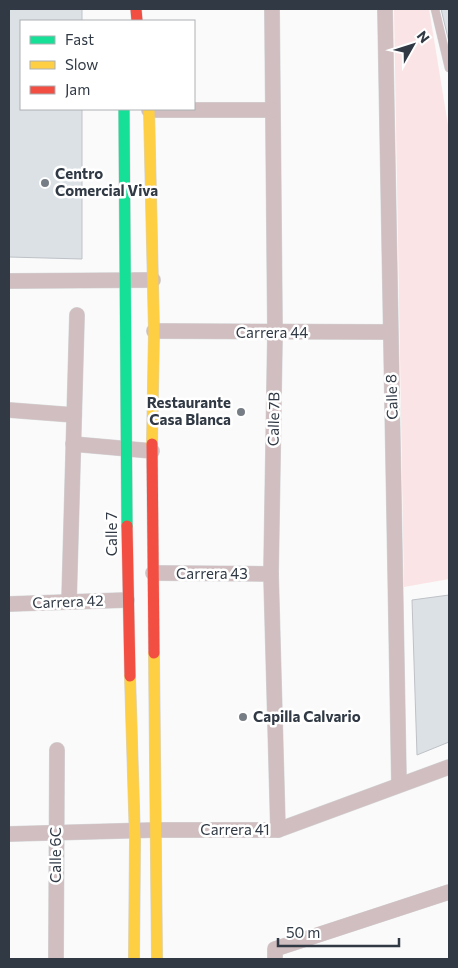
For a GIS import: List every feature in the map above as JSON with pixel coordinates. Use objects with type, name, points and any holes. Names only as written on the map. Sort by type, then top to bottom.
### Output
[{"type":"street","name":"Calle 7B","points":[[272,9],[275,333],[271,574],[278,830]]},
{"type":"street","name":"Calle 8","points":[[385,9],[390,332],[396,529],[399,784]]},
{"type":"street","points":[[195,109],[272,110]]},
{"type":"street","name":"Calle 7","points":[[124,110],[127,600],[134,832],[134,959]]},
{"type":"street","points":[[139,175],[145,110]]},
{"type":"street","points":[[145,110],[154,332],[152,451],[157,959]]},
{"type":"street","points":[[140,260],[153,280]]},
{"type":"street","points":[[9,281],[153,280]]},
{"type":"street","points":[[69,602],[77,315]]},
{"type":"street","name":"Carrera 44","points":[[154,332],[390,332]]},
{"type":"street","points":[[9,410],[74,415]]},
{"type":"street","points":[[73,444],[152,451]]},
{"type":"street","name":"Carrera 43","points":[[153,573],[271,574]]},
{"type":"street","name":"Carrera 42","points":[[9,604],[127,600]]},
{"type":"street","name":"Calle 6C","points":[[56,959],[57,750]]},
{"type":"street","name":"Carrera 41","points":[[9,834],[155,830],[278,830],[449,767]]},
{"type":"street","points":[[275,954],[449,892]]},
{"type":"lane","points":[[435,9],[449,68]]},
{"type":"shaded area","points":[[394,9],[429,9],[449,131],[449,579],[404,587]]},
{"type":"building","name":"Centro Comercial Viva","points":[[9,9],[82,9],[82,20],[20,20],[20,110],[82,110],[82,259],[9,257]]},
{"type":"building","points":[[441,9],[449,9],[449,42]]},
{"type":"building","points":[[449,595],[449,742],[417,755],[412,600]]},
{"type":"traffic: fast","points":[[124,110],[127,526]]},
{"type":"traffic: slow","points":[[149,110],[154,331],[152,444]]},
{"type":"traffic: slow","points":[[154,653],[157,959]]},
{"type":"traffic: slow","points":[[130,676],[135,840],[134,959]]},
{"type":"traffic: jam","points":[[136,9],[137,20]]},
{"type":"traffic: jam","points":[[152,444],[154,653]]},
{"type":"traffic: jam","points":[[127,526],[130,676]]},
{"type":"place","name":"Centro Comercial Viva","points":[[45,183]]},
{"type":"place","name":"Restaurante Casa Blanca","points":[[241,412]]},
{"type":"place","name":"Capilla Calvario","points":[[243,717]]}]
